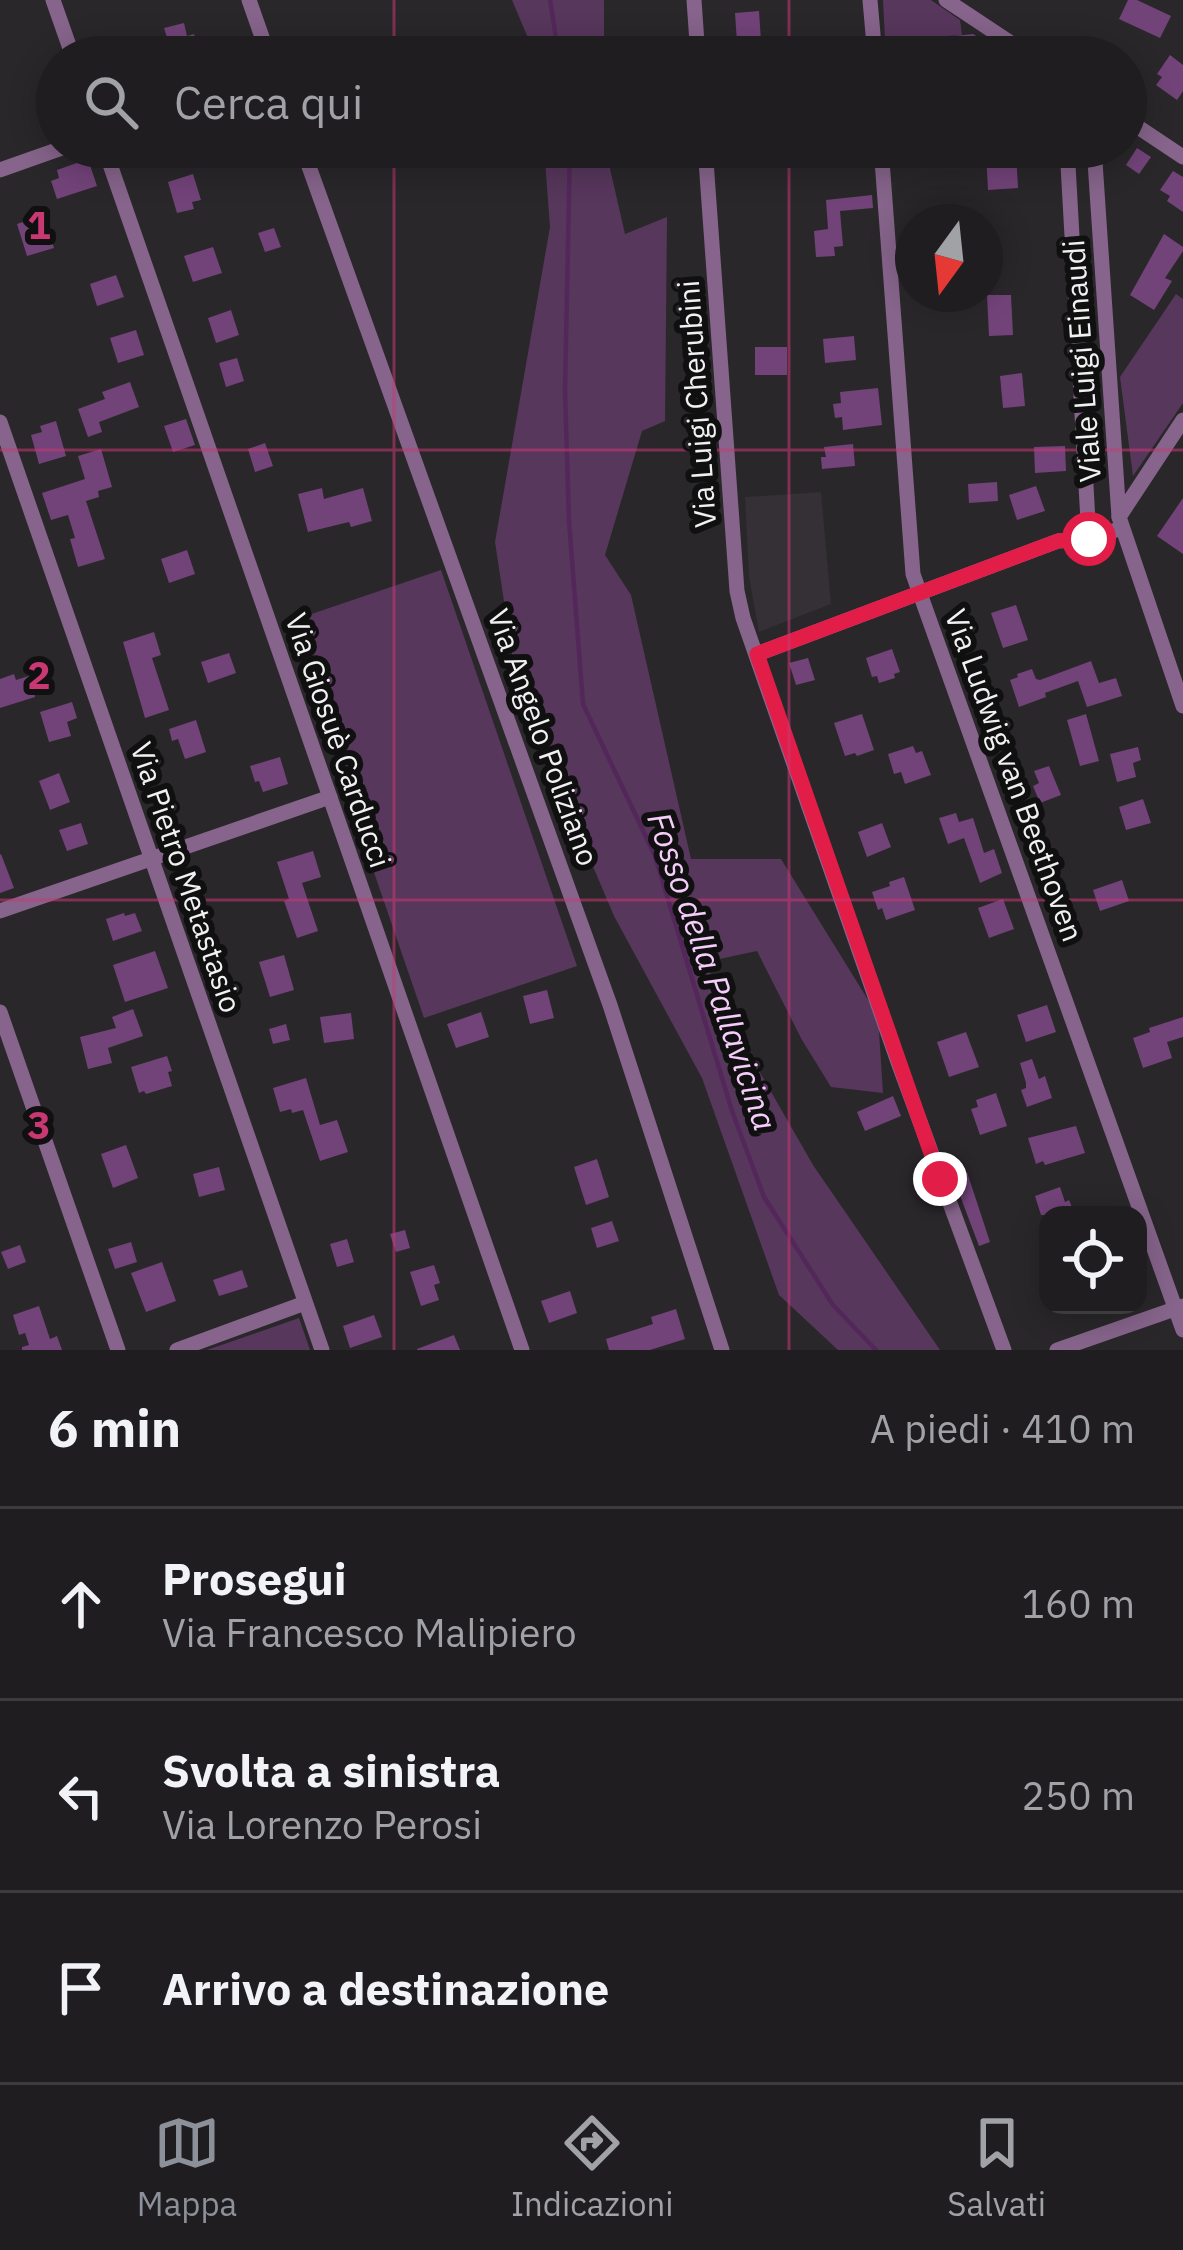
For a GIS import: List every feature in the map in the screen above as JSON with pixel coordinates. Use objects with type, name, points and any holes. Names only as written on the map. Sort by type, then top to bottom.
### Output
[{"type":"street","points":[[53,0],[66,36]]},
{"type":"street","points":[[249,0],[262,36]]},
{"type":"street","points":[[694,0],[697,36]]},
{"type":"street","points":[[871,0],[874,36]]},
{"type":"street","points":[[946,0],[1000,36]]},
{"type":"street","points":[[1147,133],[1183,157]]},
{"type":"street","points":[[0,170],[36,157]]},
{"type":"street","name":"Via Giosuè Carducci","points":[[111,168],[522,1350]]},
{"type":"street","name":"Via Angelo Poliziano","points":[[310,168],[610,1005],[722,1350]]},
{"type":"street","name":"Via Luigi Cherubini","points":[[707,168],[737,591],[898,1062],[1004,1350]]},
{"type":"street","name":"Via Ludwig van Beethoven","points":[[883,168],[913,574],[1179,1307],[1183,1330]]},
{"type":"street","name":"Viale Luigi Einaudi","points":[[1068,168],[1089,539]]},
{"type":"street","name":"Viale Luigi Einaudi","points":[[1095,168],[1120,523],[1183,706]]},
{"type":"street","points":[[757,654],[1058,541],[1089,539],[1120,523],[1183,420]]},
{"type":"street","name":"Via Pietro Metastasio","points":[[0,422],[322,1350]]},
{"type":"street","points":[[0,911],[330,797]]},
{"type":"street","points":[[0,1012],[118,1350]]},
{"type":"street","points":[[177,1350],[305,1303]]},
{"type":"street","points":[[1057,1350],[1179,1307]]},
{"type":"shaded area","points":[[512,0],[604,0],[604,36],[527,36]]},
{"type":"shaded area","points":[[883,0],[931,0],[960,20],[962,35],[947,36],[885,36]]},
{"type":"shaded area","points":[[546,168],[610,168],[625,234],[667,217],[665,421],[642,431],[605,555],[631,595],[691,859],[781,859],[878,1016],[883,1093],[831,1087],[757,951],[705,962],[813,1165],[940,1350],[838,1350],[779,1295],[702,1078],[614,916],[517,687],[495,542],[550,227]]},
{"type":"shaded area","points":[[1176,294],[1183,299],[1183,403],[1133,476],[1120,377]]},
{"type":"shaded area","points":[[821,492],[831,604],[759,632],[749,577],[745,497]]},
{"type":"shaded area","points":[[441,570],[577,966],[424,1018],[288,622]]},
{"type":"shaded area","points":[[299,1318],[310,1350],[207,1350]]},
{"type":"building","points":[[1128,0],[1171,16],[1160,38],[1119,19]]},
{"type":"building","points":[[759,11],[761,36],[737,36],[735,13]]},
{"type":"building","points":[[184,23],[187,36],[166,36],[164,28]]},
{"type":"building","points":[[1170,55],[1183,65],[1183,91],[1177,100],[1156,85],[1162,77],[1157,74]]},
{"type":"building","points":[[91,168],[97,186],[57,199],[51,181],[59,178],[57,170]]},
{"type":"building","points":[[987,168],[1017,168],[1018,188],[988,190]]},
{"type":"building","points":[[1173,171],[1183,177],[1183,212],[1160,190]]},
{"type":"building","points":[[193,174],[201,200],[192,202],[194,209],[177,213],[168,182]]},
{"type":"building","points":[[872,195],[873,208],[840,211],[843,246],[834,247],[835,256],[816,257],[814,231],[828,229],[826,200]]},
{"type":"building","points":[[44,215],[54,248],[27,256],[17,224]]},
{"type":"building","points":[[274,228],[281,247],[265,252],[258,233]]},
{"type":"building","points":[[1164,234],[1183,251],[1165,278],[1172,281],[1154,310],[1130,295]]},
{"type":"building","points":[[213,247],[222,273],[193,282],[184,256]]},
{"type":"building","points":[[116,275],[124,297],[97,306],[90,284]]},
{"type":"building","points":[[1003,295],[1011,295],[1013,335],[989,336],[988,312],[1003,312]]},
{"type":"building","points":[[231,310],[239,335],[216,343],[208,318]]},
{"type":"building","points":[[136,330],[144,355],[118,363],[110,338]]},
{"type":"building","points":[[854,336],[856,360],[825,363],[823,339]]},
{"type":"building","points":[[755,347],[787,347],[787,375],[755,375]]},
{"type":"building","points":[[237,358],[244,381],[226,387],[219,363]]},
{"type":"building","points":[[1022,373],[1025,406],[1003,408],[1000,376]]},
{"type":"building","points":[[130,382],[139,407],[99,422],[102,432],[88,437],[78,409],[105,399],[102,392]]},
{"type":"building","points":[[878,388],[882,425],[843,430],[842,417],[835,418],[833,404],[841,403],[840,392]]},
{"type":"building","points":[[186,419],[195,445],[173,452],[164,426]]},
{"type":"building","points":[[56,421],[66,456],[39,464],[31,435]]},
{"type":"building","points":[[265,443],[273,466],[255,472],[248,449]]},
{"type":"building","points":[[853,444],[855,466],[822,469],[824,447]]},
{"type":"building","points":[[1065,446],[1066,471],[1035,473],[1034,447]]},
{"type":"building","points":[[101,449],[112,487],[86,501],[105,559],[78,567],[68,515],[51,520],[42,493],[85,479],[78,456]]},
{"type":"building","points":[[997,482],[998,501],[969,503],[968,484]]},
{"type":"building","points":[[1036,486],[1045,511],[1017,520],[1009,495]]},
{"type":"building","points":[[322,488],[324,499],[363,488],[372,521],[308,532],[298,494]]},
{"type":"building","points":[[1183,498],[1183,554],[1157,536]]},
{"type":"building","points":[[187,550],[195,574],[169,583],[161,559]]},
{"type":"building","points":[[1016,605],[1028,640],[1003,648],[991,613]]},
{"type":"building","points":[[154,632],[161,655],[152,658],[169,710],[145,718],[123,642]]},
{"type":"building","points":[[892,649],[900,672],[879,683],[866,658]]},
{"type":"building","points":[[229,653],[236,673],[208,683],[201,662]]},
{"type":"building","points":[[808,658],[815,680],[796,685],[789,663]]},
{"type":"building","points":[[1091,661],[1099,683],[1116,678],[1122,696],[1087,707],[1078,681],[1019,707],[1010,680],[1017,674],[1032,669],[1040,680]]},
{"type":"building","points":[[14,674],[16,680],[32,675],[35,697],[0,708],[0,679]]},
{"type":"building","points":[[72,702],[77,718],[67,722],[71,736],[49,742],[40,712]]},
{"type":"building","points":[[862,714],[874,750],[845,756],[834,723]]},
{"type":"building","points":[[1086,714],[1099,761],[1080,766],[1067,720]]},
{"type":"building","points":[[196,720],[206,752],[185,759],[169,729]]},
{"type":"building","points":[[913,746],[916,753],[922,751],[931,775],[905,784],[901,772],[894,774],[888,754]]},
{"type":"building","points":[[1138,747],[1141,760],[1133,763],[1136,777],[1117,782],[1110,754]]},
{"type":"building","points":[[280,757],[288,784],[263,792],[250,766]]},
{"type":"building","points":[[1049,766],[1061,795],[1040,803],[1033,786],[1039,783],[1034,771]]},
{"type":"building","points":[[59,773],[70,802],[50,810],[39,781]]},
{"type":"building","points":[[1143,799],[1151,823],[1126,830],[1119,807]]},
{"type":"building","points":[[956,813],[959,822],[973,818],[984,853],[994,849],[1002,873],[980,883],[964,838],[948,844],[939,818]]},
{"type":"building","points":[[81,823],[88,844],[67,851],[59,830]]},
{"type":"building","points":[[882,823],[891,847],[867,857],[858,832]]},
{"type":"building","points":[[313,851],[321,877],[302,883],[318,931],[297,938],[277,862]]},
{"type":"building","points":[[0,855],[14,888],[0,893]]},
{"type":"building","points":[[904,877],[915,910],[886,920],[872,892]]},
{"type":"building","points":[[1122,880],[1129,901],[1100,911],[1093,890]]},
{"type":"building","points":[[1003,899],[1014,929],[989,938],[978,908]]},
{"type":"building","points":[[135,913],[142,931],[113,941],[106,919]]},
{"type":"building","points":[[155,951],[168,988],[125,1002],[113,965]]},
{"type":"building","points":[[284,955],[294,990],[270,997],[259,962]]},
{"type":"building","points":[[547,990],[554,1018],[530,1024],[523,996]]},
{"type":"building","points":[[1047,1005],[1056,1032],[1026,1042],[1017,1015]]},
{"type":"building","points":[[133,1009],[143,1036],[108,1048],[112,1063],[88,1069],[80,1037],[116,1028],[112,1017]]},
{"type":"building","points":[[481,1012],[489,1037],[456,1048],[447,1024]]},
{"type":"building","points":[[351,1013],[354,1039],[324,1043],[320,1017]]},
{"type":"building","points":[[1183,1017],[1183,1037],[1167,1042],[1172,1058],[1143,1068],[1133,1038]]},
{"type":"building","points":[[286,1024],[290,1040],[273,1044],[269,1029]]},
{"type":"building","points":[[966,1032],[979,1067],[949,1077],[937,1042]]},
{"type":"building","points":[[167,1056],[172,1086],[139,1093],[131,1067]]},
{"type":"building","points":[[1032,1059],[1039,1079],[1045,1076],[1052,1098],[1027,1107],[1020,1063]]},
{"type":"building","points":[[306,1078],[320,1125],[337,1120],[348,1152],[320,1161],[303,1110],[280,1112],[273,1088]]},
{"type":"building","points":[[996,1093],[1007,1126],[980,1135],[971,1109],[978,1107],[976,1100]]},
{"type":"building","points":[[893,1096],[901,1116],[865,1131],[857,1112]]},
{"type":"building","points":[[1076,1126],[1085,1153],[1036,1164],[1028,1138]]},
{"type":"building","points":[[126,1145],[138,1178],[113,1188],[101,1154]]},
{"type":"building","points":[[597,1159],[609,1197],[586,1205],[574,1167]]},
{"type":"building","points":[[219,1167],[225,1190],[199,1197],[193,1174]]},
{"type":"building","points":[[967,1172],[990,1242],[979,1246],[953,1177]]},
{"type":"building","points":[[1060,1187],[1071,1206],[1039,1209],[1035,1196]]},
{"type":"building","points":[[612,1221],[619,1241],[597,1248],[591,1228]]},
{"type":"building","points":[[405,1230],[410,1248],[396,1252],[390,1234]]},
{"type":"building","points":[[347,1239],[354,1262],[337,1267],[330,1244]]},
{"type":"building","points":[[131,1242],[137,1262],[115,1269],[108,1249]]},
{"type":"building","points":[[20,1245],[26,1262],[8,1269],[1,1252]]},
{"type":"building","points":[[162,1262],[176,1301],[146,1312],[131,1273]]},
{"type":"building","points":[[434,1265],[439,1300],[421,1306],[410,1272]]},
{"type":"building","points":[[242,1270],[248,1287],[219,1296],[213,1280]]},
{"type":"building","points":[[570,1291],[577,1313],[549,1323],[541,1301]]},
{"type":"building","points":[[39,1306],[50,1339],[57,1336],[62,1350],[22,1350],[29,1345],[25,1333],[19,1335],[13,1315]]},
{"type":"building","points":[[676,1309],[685,1339],[650,1350],[609,1350],[606,1339],[653,1324],[651,1317]]},
{"type":"building","points":[[374,1315],[382,1337],[350,1348],[343,1326]]},
{"type":"building","points":[[454,1335],[460,1350],[417,1350],[417,1349]]},
{"type":"waterway","name":"Fosso della Pallavicina","points":[[550,0],[556,36]]},
{"type":"waterway","name":"Fosso della Pallavicina","points":[[570,168],[565,390],[583,704],[655,856],[732,1111],[764,1197],[833,1305],[876,1350]]},
{"type":"route","points":[[940,1179],[757,654],[1058,541],[1089,539]]}]
